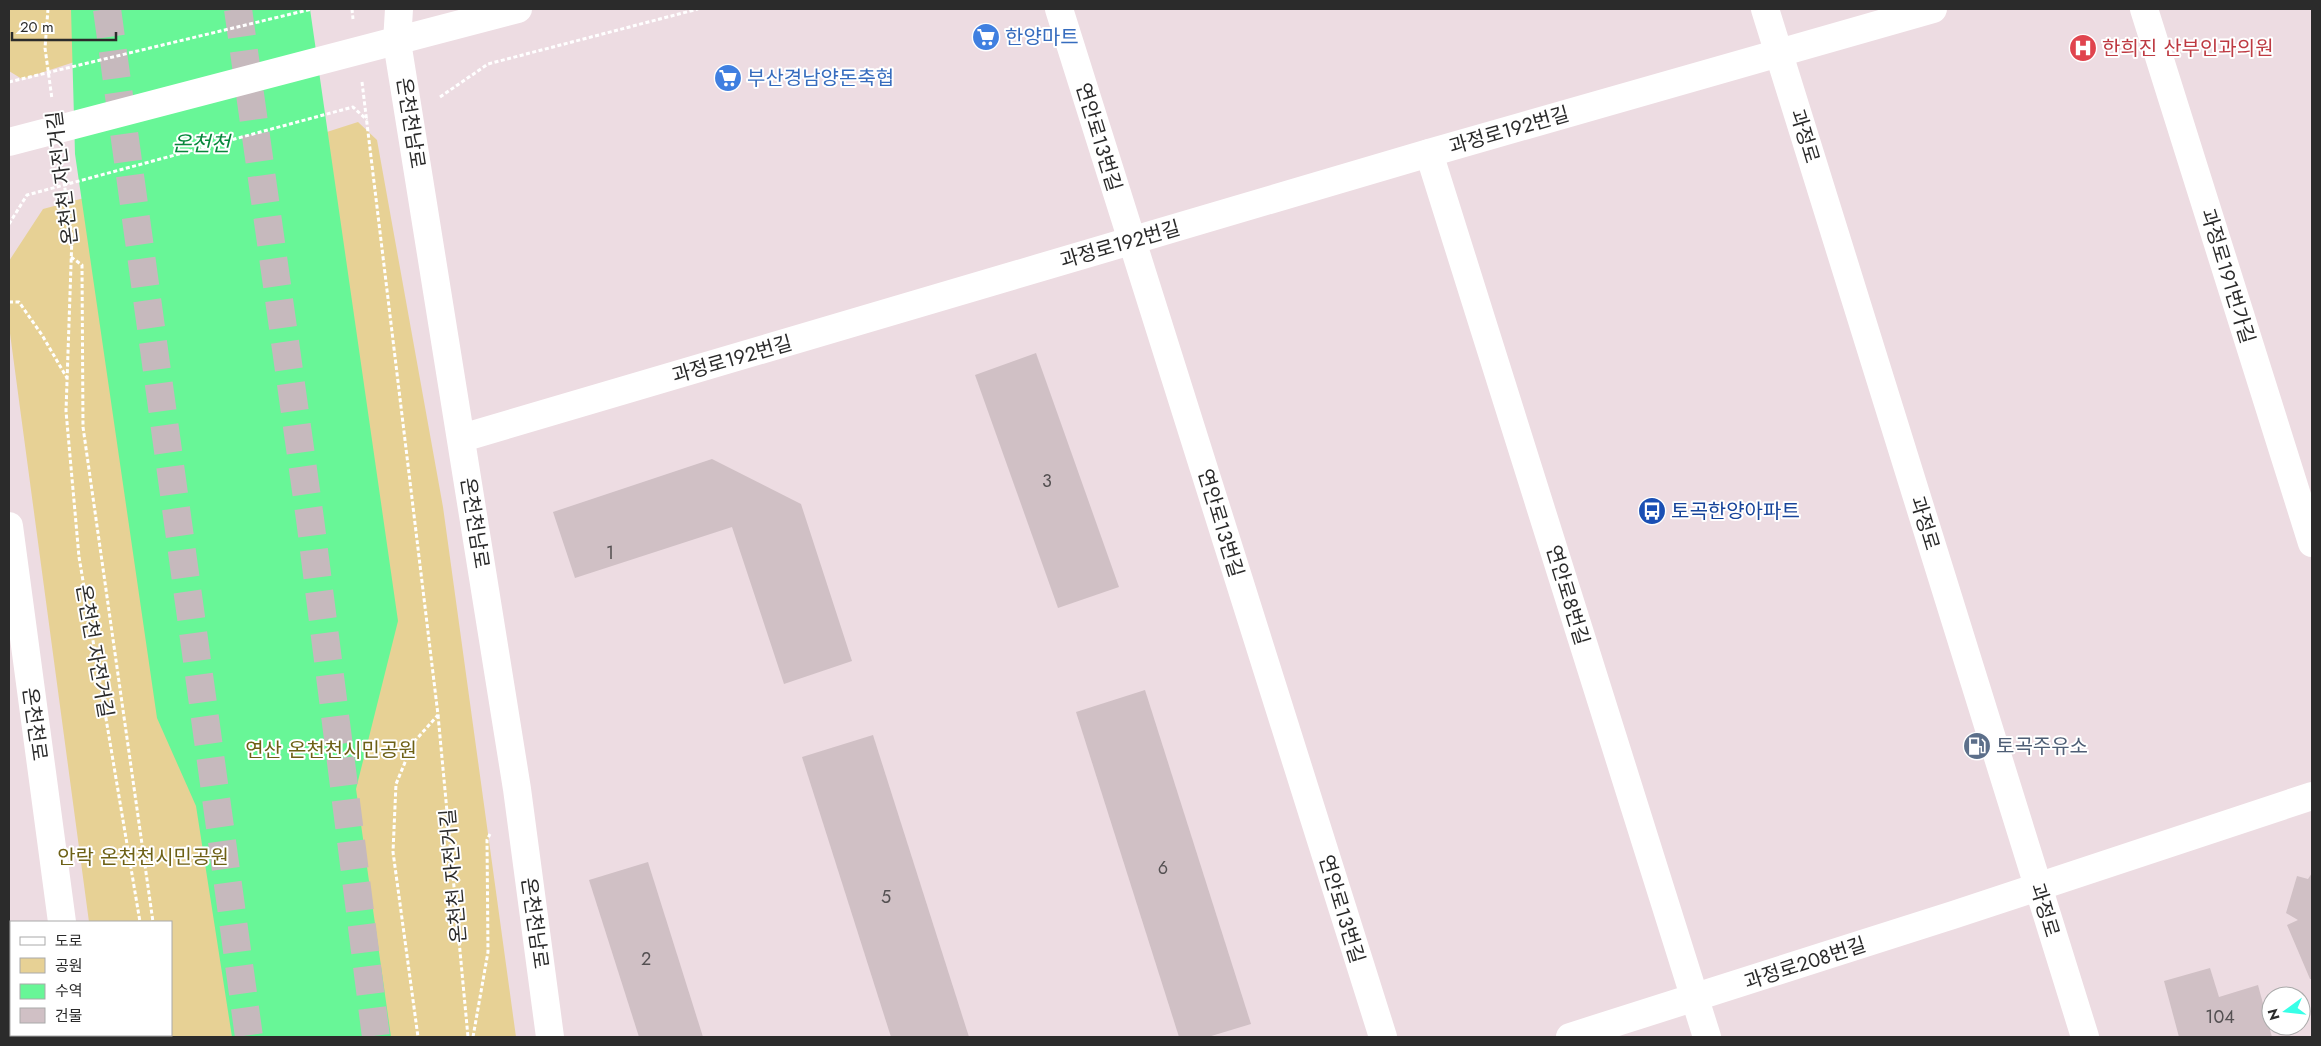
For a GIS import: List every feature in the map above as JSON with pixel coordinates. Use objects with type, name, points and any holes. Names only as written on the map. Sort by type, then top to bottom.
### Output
[{"type":"street","name":"온천천남로","points":[[399,9],[398,42],[517,788],[550,1037]]},
{"type":"street","points":[[9,142],[398,42],[518,9]]},
{"type":"street","name":"연안로13번길","points":[[1059,9],[1383,1037]]},
{"type":"street","name":"과정로","points":[[1765,9],[2085,1037]]},
{"type":"street","name":"과정로192번길","points":[[462,438],[1429,153],[1933,9]]},
{"type":"street","name":"과정로191번가길","points":[[2144,9],[2312,543]]},
{"type":"street","name":"연안로8번길","points":[[1429,153],[1707,1037]]},
{"type":"street","name":"온천천로","points":[[9,526],[62,921]]},
{"type":"street","name":"과정로208번길","points":[[1570,1037],[1695,999],[2312,796]]},
{"type":"path","name":"온천천 자전거길","points":[[48,9],[45,48],[53,107]]},
{"type":"path","points":[[9,82],[312,9]]},
{"type":"path","name":"온천천 자전거길","points":[[352,9],[352,53],[367,120],[438,715],[468,1037]]},
{"type":"path","points":[[440,97],[488,64],[698,9]]},
{"type":"path","points":[[9,224],[27,195],[353,106],[367,120]]},
{"type":"path","name":"온천천 자전거길","points":[[60,157],[72,236],[66,411],[79,557],[140,921]]},
{"type":"path","points":[[71,257],[82,265],[83,427],[153,921]]},
{"type":"path","points":[[9,302],[19,302],[42,335],[67,379]]},
{"type":"path","points":[[418,1037],[393,852],[396,784],[414,743],[438,715]]},
{"type":"path","name":"온천천 자전거길","points":[[474,1037],[488,952],[487,840],[491,832]]},
{"type":"green space","points":[[9,9],[95,9],[96,55],[22,79],[9,71]]},
{"type":"green space","points":[[358,122],[377,140],[443,507],[516,1037],[104,1037],[172,1036],[172,921],[89,921],[9,326],[9,261],[43,209],[305,139]]},
{"type":"water","name":"온천천","points":[[71,9],[310,9],[398,621],[356,789],[391,1037],[232,1037],[196,806],[157,718],[75,154]]},
{"type":"building","points":[[1036,353],[1119,587],[1058,608],[975,375]]},
{"type":"building","points":[[712,459],[801,504],[852,661],[784,684],[732,527],[575,578],[553,512]]},
{"type":"building","points":[[1145,690],[1251,1024],[1208,1037],[1179,1037],[1076,712]]},
{"type":"building","points":[[873,735],[969,1037],[891,1037],[802,757]]},
{"type":"building","points":[[648,862],[703,1037],[639,1037],[589,880]]},
{"type":"building","points":[[2312,873],[2312,979],[2310,979],[2287,925],[2298,920],[2286,913],[2297,876],[2308,879]]},
{"type":"building","points":[[2210,968],[2219,997],[2258,985],[2261,996],[2261,1036],[2272,1037],[2179,1037],[2164,981]]},
{"type":"tunnel","points":[[107,9],[249,1037]]},
{"type":"tunnel","points":[[238,9],[310,519],[376,1037]]},
{"type":"place","name":"한양마트","points":[[986,37]]},
{"type":"place","name":"한희진 산부인과의원","points":[[2083,48]]},
{"type":"place","name":"부산경남양돈축협","points":[[728,78]]},
{"type":"place","name":"토곡한양아파트","points":[[1652,511]]},
{"type":"place","name":"토곡주유소","points":[[1977,746]]},
{"type":"park label","name":"연산 온천천시민공원","points":[[331,750]]},
{"type":"park label","name":"안락 온천천시민공원","points":[[143,857]]}]
